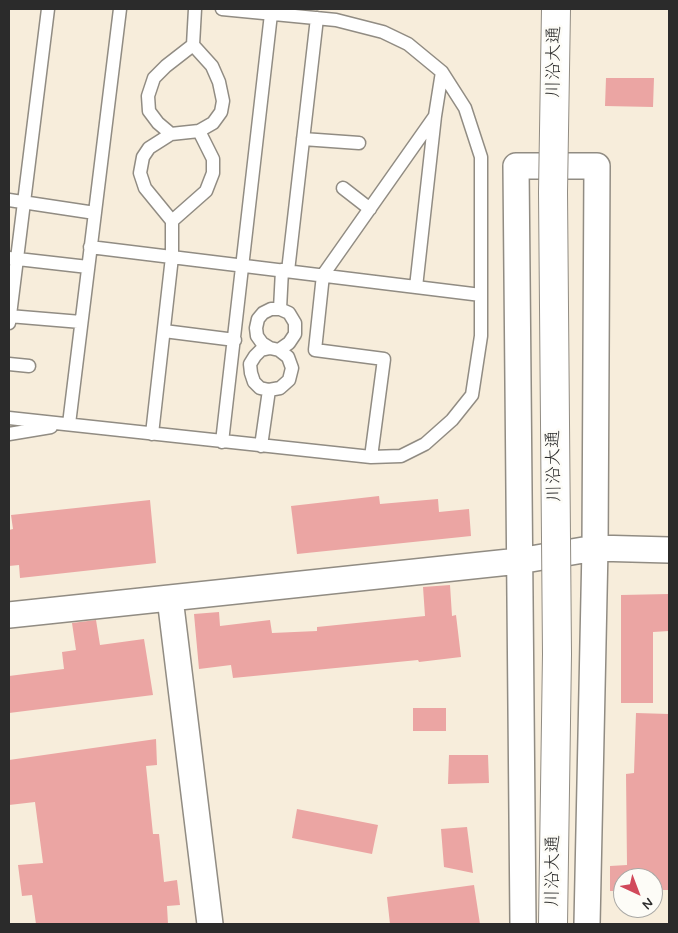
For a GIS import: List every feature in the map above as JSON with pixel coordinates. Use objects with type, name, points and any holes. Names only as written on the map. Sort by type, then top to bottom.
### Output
[{"type":"street","name":"川沿大通","points":[[553,924],[557,654],[553,202],[556,9]]},
{"type":"street","points":[[522,924],[516,166],[597,166],[596,548],[587,924]]},
{"type":"street","points":[[9,615],[519,561],[596,548],[669,550]]},
{"type":"street","points":[[170,598],[210,924]]},
{"type":"lane","points":[[48,9],[24,202],[13,259],[9,318],[81,322]]},
{"type":"lane","points":[[68,424],[120,9]]},
{"type":"lane","points":[[152,434],[172,257],[172,221],[145,188],[140,174],[143,157],[149,148],[171,134],[198,131],[213,123],[221,112],[223,101],[219,82],[212,66],[193,45],[195,9]]},
{"type":"lane","points":[[9,418],[371,457],[401,456],[425,444],[452,420],[472,395],[481,336],[481,157],[465,108],[442,72],[408,44],[383,32],[336,20],[222,9]]},
{"type":"lane","points":[[222,442],[272,14]]},
{"type":"lane","points":[[280,309],[317,18]]},
{"type":"lane","points":[[171,134],[158,123],[149,111],[148,96],[154,78],[193,45]]},
{"type":"lane","points":[[416,287],[435,116],[442,72]]},
{"type":"lane","points":[[371,457],[384,359],[315,350],[324,275],[435,116]]},
{"type":"lane","points":[[172,221],[206,191],[214,173],[213,159],[198,131]]},
{"type":"lane","points":[[303,139],[359,143]]},
{"type":"lane","points":[[343,188],[370,209]]},
{"type":"lane","points":[[9,200],[95,213]]},
{"type":"lane","points":[[90,247],[481,295]]},
{"type":"lane","points":[[13,259],[88,267]]},
{"type":"lane","points":[[274,349],[261,350],[250,364],[250,373],[254,382],[260,388],[269,390],[280,388],[289,380],[292,368],[288,357],[274,349],[262,344],[257,336],[258,319],[263,313],[271,309],[280,309],[290,313],[295,323],[295,334],[289,343],[274,349]]},
{"type":"lane","points":[[164,331],[235,340]]},
{"type":"lane","points":[[9,364],[29,366]]},
{"type":"lane","points":[[261,446],[269,390]]},
{"type":"lane","points":[[9,434],[68,424]]},
{"type":"building","points":[[606,78],[654,78],[653,107],[605,106]]},
{"type":"building","points":[[379,496],[380,504],[438,499],[439,512],[469,509],[471,536],[297,554],[291,506]]},
{"type":"building","points":[[150,500],[156,563],[20,578],[19,565],[9,566],[9,530],[13,529],[11,515]]},
{"type":"building","points":[[450,585],[452,616],[456,615],[461,657],[233,678],[231,665],[199,669],[194,614],[219,612],[220,626],[270,620],[272,633],[317,631],[317,627],[425,616],[423,587]]},
{"type":"building","points":[[669,594],[669,631],[653,632],[653,703],[621,703],[621,595]]},
{"type":"building","points":[[96,620],[100,645],[144,639],[153,695],[9,713],[9,676],[64,669],[62,652],[76,650],[72,623]]},
{"type":"building","points":[[413,708],[446,708],[446,731],[413,731]]},
{"type":"building","points":[[636,713],[669,714],[669,890],[663,890],[663,868],[613,868],[613,891],[610,891],[610,866],[627,865],[626,774],[634,773]]},
{"type":"building","points":[[156,739],[157,765],[146,766],[153,834],[159,834],[164,882],[177,880],[180,905],[167,906],[168,924],[36,924],[32,895],[22,896],[18,865],[43,863],[35,802],[9,805],[9,760]]},
{"type":"building","points":[[449,755],[488,755],[489,783],[448,784]]},
{"type":"building","points":[[297,809],[378,825],[372,854],[292,838]]},
{"type":"building","points":[[467,827],[473,873],[444,867],[441,829]]},
{"type":"building","points":[[474,885],[480,924],[390,924],[387,897]]}]
